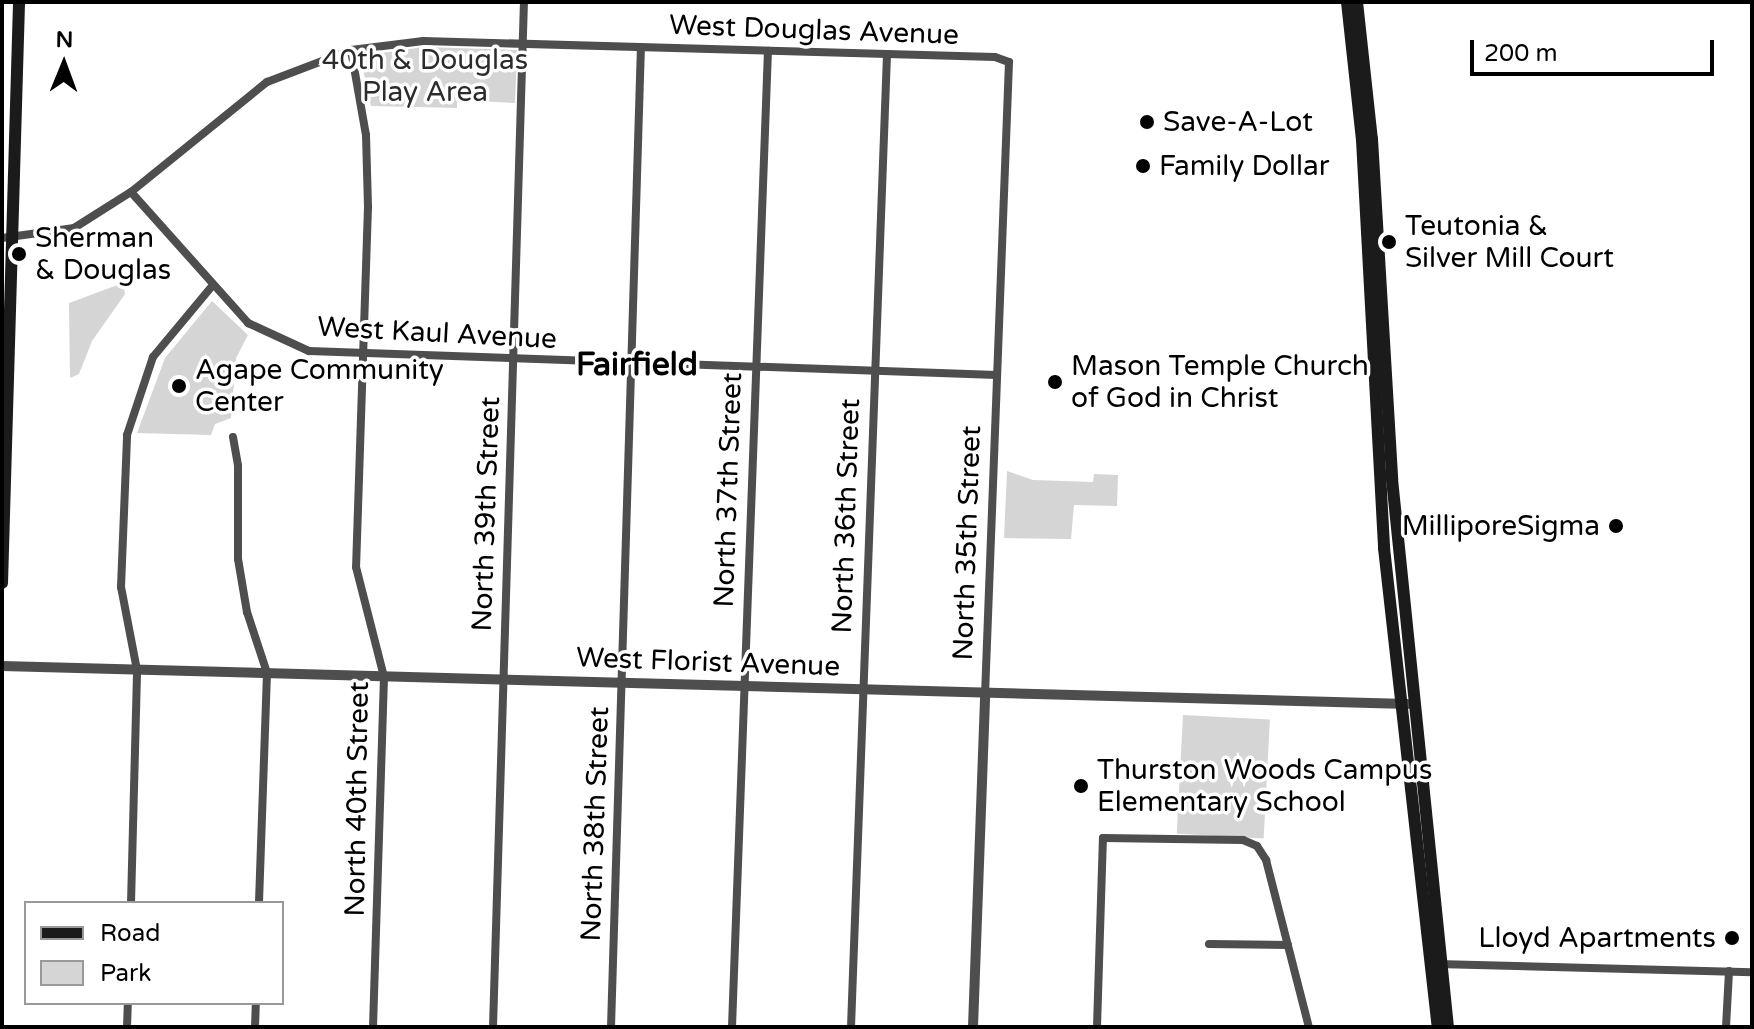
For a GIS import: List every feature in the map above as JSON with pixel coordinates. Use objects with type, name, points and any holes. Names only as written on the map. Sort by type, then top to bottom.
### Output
[{"type":"main road","points":[[2,583],[7,238],[19,2]]},
{"type":"main road","points":[[1347,2],[1362,140],[1384,548],[1399,705],[1448,1027]]},
{"type":"main road","points":[[1357,2],[1371,125],[1389,448],[1436,964],[1438,1027]]},
{"type":"street","name":"North 39th Street","points":[[493,1027],[524,2]]},
{"type":"street","name":"West Douglas Avenue","points":[[7,238],[74,228],[131,192],[267,82],[351,50],[423,41],[995,57],[1009,62]]},
{"type":"street","name":"North 38th Street","points":[[611,1027],[641,47]]},
{"type":"street","name":"North 40th Street","points":[[351,50],[366,135],[357,579],[384,677],[373,1027]]},
{"type":"street","name":"North 37th Street","points":[[732,1027],[768,51]]},
{"type":"street","name":"North 36th Street","points":[[851,1027],[861,690],[887,55]]},
{"type":"street","name":"North 35th Street","points":[[973,1027],[1009,62]]},
{"type":"street","name":"West Kaul Avenue","points":[[131,192],[248,323],[282,342],[309,351],[360,356],[997,375]]},
{"type":"street","points":[[131,901],[137,670],[121,587],[127,435],[153,357],[213,285]]},
{"type":"street","points":[[233,437],[238,466],[238,559],[247,612],[267,673],[259,901]]},
{"type":"street","name":"West Florist Avenue","points":[[2,666],[1413,704]]},
{"type":"street","points":[[1097,1027],[1103,838],[1243,840],[1257,846],[1288,945],[1309,1027]]},
{"type":"street","points":[[1209,944],[1288,945]]},
{"type":"street","points":[[1436,964],[1752,972]]},
{"type":"street","points":[[1726,1027],[1729,971]]},
{"type":"street","points":[[127,1027],[128,1005]]},
{"type":"street","points":[[255,1027],[256,1005]]},
{"type":"green space","name":"40th & Douglas Play Area","points":[[424,47],[517,50],[515,103],[457,100],[457,108],[371,106],[360,56]]},
{"type":"green space","points":[[123,283],[125,294],[92,341],[79,374],[70,378],[69,303]]},
{"type":"green space","points":[[212,301],[248,335],[236,358],[231,418],[215,424],[211,435],[137,433],[165,358]]},
{"type":"green space","points":[[1007,471],[1033,480],[1093,482],[1094,474],[1118,475],[1117,506],[1074,505],[1071,539],[1004,538]]},
{"type":"green space","points":[[1183,715],[1270,720],[1264,838],[1177,834]]},
{"type":"place","name":"Save-A-Lot","points":[[1147,122]]},
{"type":"place","name":"Family Dollar","points":[[1143,166]]},
{"type":"place","name":"Teutonia & Silver Mill Court","points":[[1389,242]]},
{"type":"place","name":"Sherman & Douglas","points":[[19,254]]},
{"type":"place","name":"Mason Temple Church of God in Christ","points":[[1055,382]]},
{"type":"place","name":"Agape Community Center","points":[[179,386]]},
{"type":"place","name":"MilliporeSigma","points":[[1616,526]]},
{"type":"place","name":"Thurston Woods Campus Elementary School","points":[[1081,786]]},
{"type":"place","name":"Lloyd Apartments","points":[[1732,938]]},
{"type":"district","name":"Fairfield","points":[[637,365]]}]
